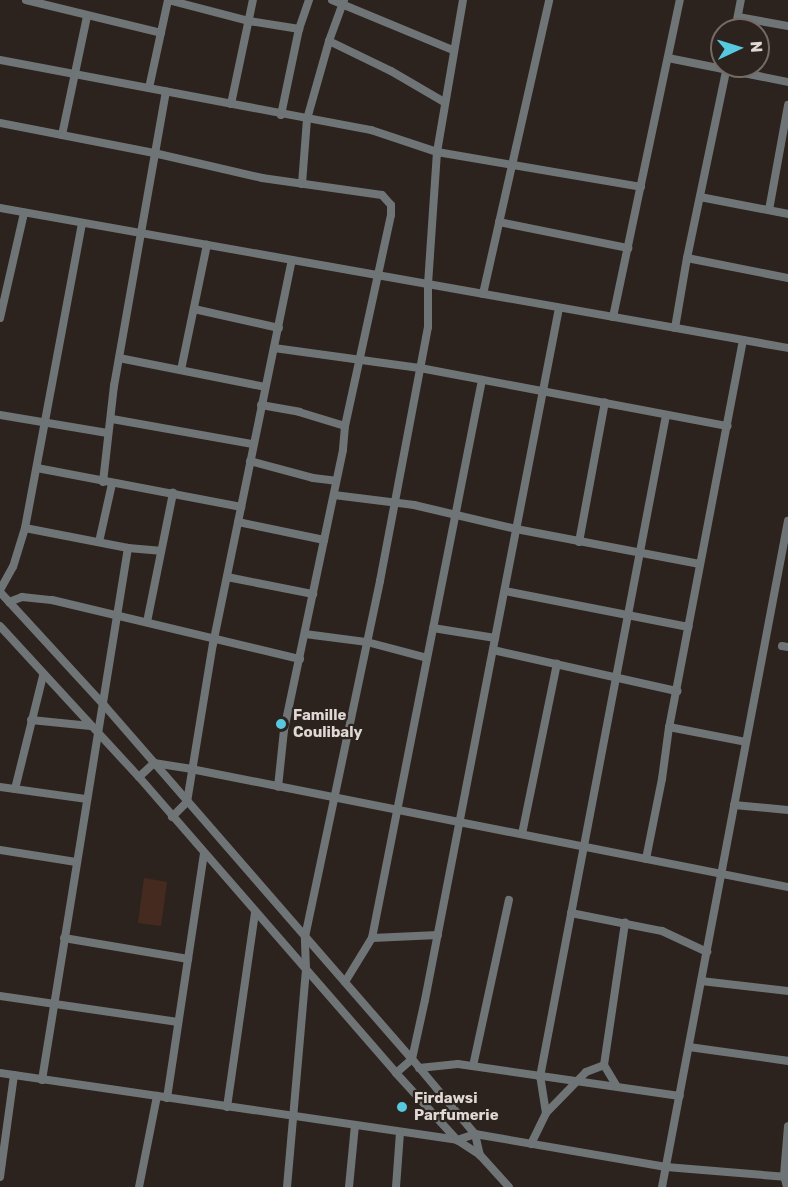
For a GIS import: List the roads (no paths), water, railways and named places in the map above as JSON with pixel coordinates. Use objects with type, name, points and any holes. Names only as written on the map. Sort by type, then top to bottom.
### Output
[{"type":"street","points":[[26,0],[161,33]]},
{"type":"street","points":[[149,88],[168,0],[203,4],[249,21],[299,29]]},
{"type":"street","points":[[231,104],[253,0]]},
{"type":"street","points":[[281,115],[299,29],[309,0]]},
{"type":"street","points":[[332,0],[344,2],[453,50]]},
{"type":"street","points":[[287,1187],[295,1117],[306,970],[305,937],[395,504],[428,327],[428,284],[437,152],[463,0]]},
{"type":"street","points":[[483,294],[549,0]]},
{"type":"street","points":[[613,317],[680,0]]},
{"type":"street","points":[[741,0],[738,17],[788,26]]},
{"type":"street","points":[[302,184],[307,119],[329,41],[344,2]]},
{"type":"street","points":[[62,135],[87,16]]},
{"type":"street","points":[[329,41],[391,71],[444,102]]},
{"type":"street","points":[[668,58],[710,65]]},
{"type":"street","points":[[0,60],[281,115],[371,130],[437,152],[640,187]]},
{"type":"street","points":[[675,328],[724,78]]},
{"type":"street","points":[[770,78],[788,82]]},
{"type":"street","points":[[99,542],[107,483],[107,433],[112,419],[119,358],[166,92]]},
{"type":"street","points":[[769,210],[788,105]]},
{"type":"street","points":[[0,123],[154,153],[262,178],[387,198],[391,205],[361,359],[345,426],[343,450],[334,495],[281,747],[278,787]]},
{"type":"street","points":[[700,197],[788,214]]},
{"type":"street","points":[[0,208],[788,348]]},
{"type":"street","points":[[0,318],[24,213]]},
{"type":"street","points":[[499,222],[628,248]]},
{"type":"street","points":[[82,223],[25,528],[14,567],[0,591],[104,705],[412,1059],[475,1134],[480,1155]]},
{"type":"street","points":[[181,370],[207,245]]},
{"type":"street","points":[[687,258],[788,278]]},
{"type":"street","points":[[172,817],[187,802],[226,578],[292,260]]},
{"type":"street","points":[[396,1073],[412,1059],[559,308]]},
{"type":"street","points":[[194,309],[279,328]]},
{"type":"street","points":[[646,858],[662,779],[669,727],[728,426],[742,340]]},
{"type":"street","points":[[274,348],[420,368],[728,426]]},
{"type":"street","points":[[119,358],[265,387]]},
{"type":"street","points":[[345,982],[372,938],[483,380]]},
{"type":"street","points":[[579,542],[605,402]]},
{"type":"street","points":[[261,405],[299,412],[345,426]]},
{"type":"street","points":[[0,415],[107,433]]},
{"type":"street","points":[[546,1113],[540,1077],[666,415]]},
{"type":"street","points":[[112,419],[254,444]]},
{"type":"street","points":[[250,461],[313,478],[336,481]]},
{"type":"street","points":[[37,468],[241,507]]},
{"type":"street","points":[[147,622],[173,494]]},
{"type":"street","points":[[334,495],[395,504],[414,504],[455,516],[516,529],[700,564]]},
{"type":"street","points":[[238,522],[324,540]]},
{"type":"street","points":[[662,1187],[788,522]]},
{"type":"street","points":[[25,528],[128,548],[160,551]]},
{"type":"street","points":[[42,1080],[87,799],[94,729],[104,705],[128,548]]},
{"type":"street","points":[[226,578],[313,594]]},
{"type":"street","points":[[777,580],[788,583]]},
{"type":"street","points":[[505,591],[689,627]]},
{"type":"street","points":[[9,602],[22,597],[45,599],[300,659]]},
{"type":"street","points":[[0,626],[43,676],[139,777],[396,1073],[457,1140],[480,1155],[504,1185]]},
{"type":"street","points":[[433,628],[495,638]]},
{"type":"street","points":[[305,634],[367,642],[427,658]]},
{"type":"street","points":[[493,650],[677,691]]},
{"type":"street","points":[[522,834],[557,664]]},
{"type":"street","points":[[15,789],[43,676]]},
{"type":"street","points":[[31,720],[94,729]]},
{"type":"street","points":[[669,727],[746,742]]},
{"type":"street","points":[[154,763],[788,886]]},
{"type":"street","points":[[139,777],[154,763]]},
{"type":"street","points":[[0,787],[87,799]]},
{"type":"street","points":[[734,806],[788,810]]},
{"type":"street","points":[[0,850],[76,862]]},
{"type":"street","points":[[167,1098],[204,853]]},
{"type":"street","points":[[473,1066],[510,900]]},
{"type":"street","points":[[227,1107],[255,912]]},
{"type":"street","points":[[571,913],[662,931],[707,952]]},
{"type":"street","points":[[616,1085],[604,1065],[625,923]]},
{"type":"street","points":[[372,938],[438,935]]},
{"type":"street","points":[[64,938],[188,959]]},
{"type":"street","points":[[701,981],[788,991]]},
{"type":"street","points":[[0,996],[178,1022]]},
{"type":"street","points":[[689,1047],[788,1061]]},
{"type":"street","points":[[419,1068],[458,1064],[680,1096]]},
{"type":"street","points":[[531,1144],[546,1113],[576,1081],[592,1069],[604,1065]]},
{"type":"street","points":[[0,1073],[457,1140],[475,1134],[666,1167],[786,1176]]},
{"type":"street","points":[[0,1177],[14,1075]]},
{"type":"street","points":[[139,1187],[157,1096]]},
{"type":"street","points":[[349,1187],[355,1125]]},
{"type":"street","points":[[787,1187],[788,1126]]},
{"type":"street","points":[[396,1187],[400,1132]]},
{"type":"place","name":"Famille Coulibaly","points":[[281,724]]},
{"type":"place","name":"Firdawsi Parfumerie","points":[[402,1107]]}]
